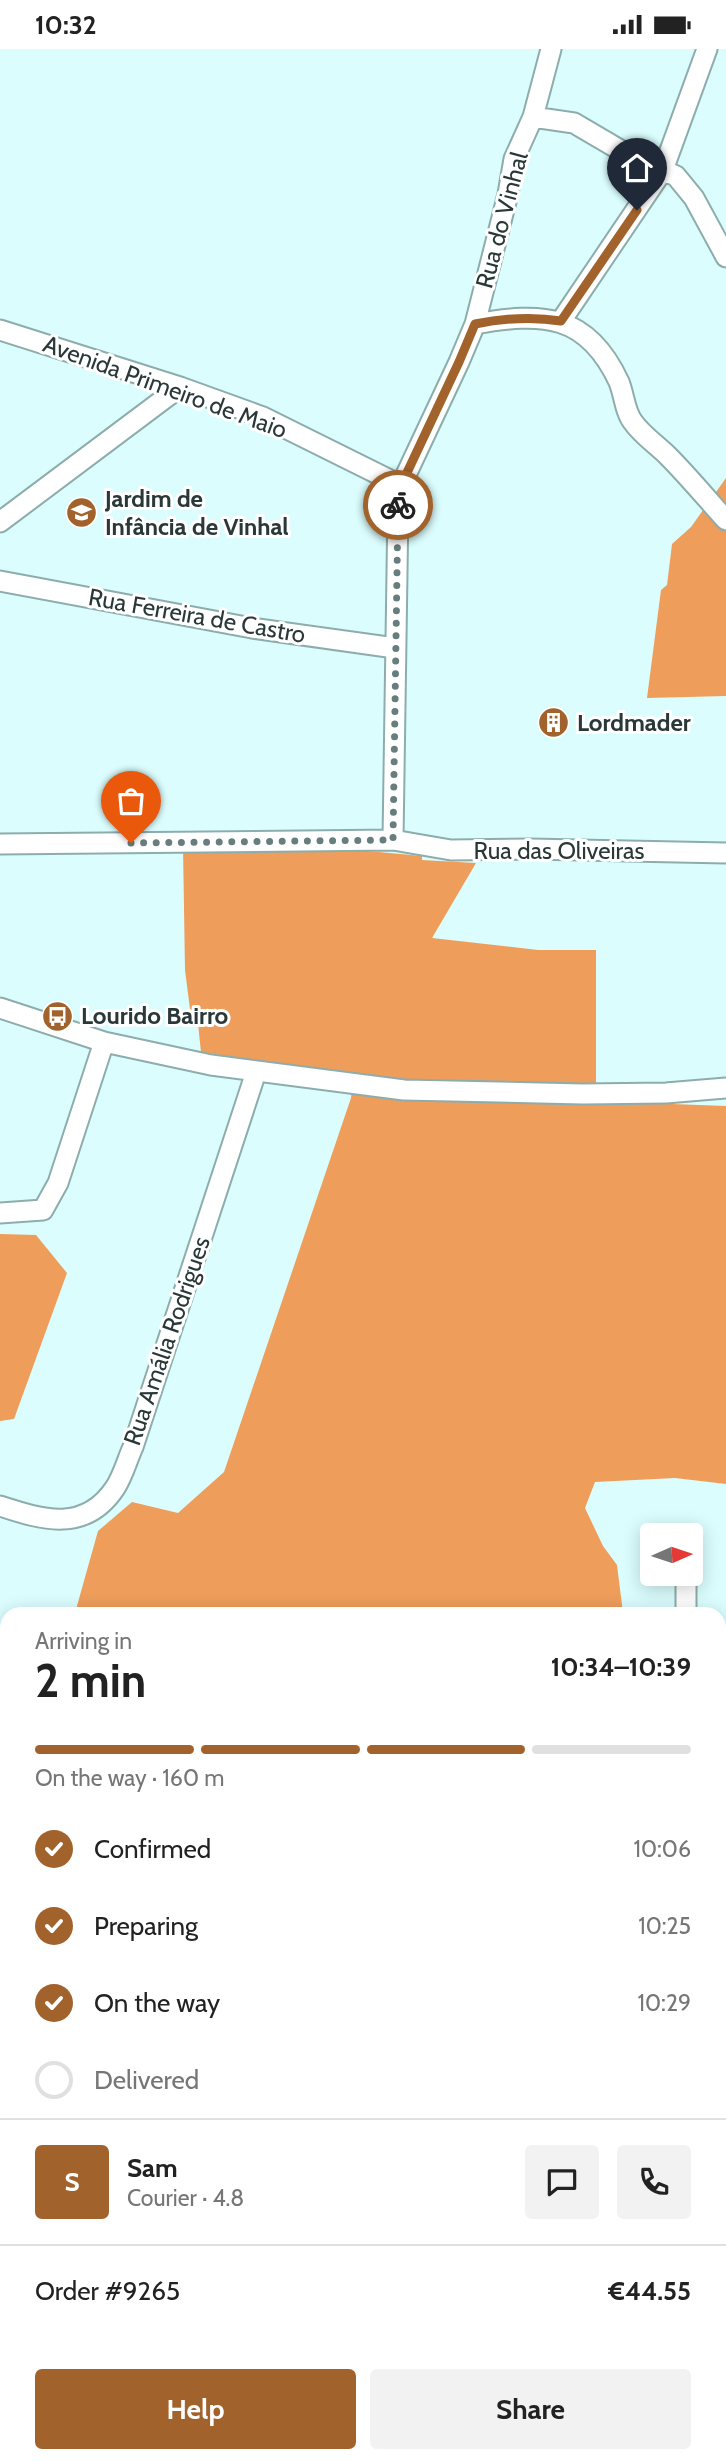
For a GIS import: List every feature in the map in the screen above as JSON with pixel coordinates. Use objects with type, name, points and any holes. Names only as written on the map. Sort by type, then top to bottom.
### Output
[{"type":"street","name":"Rua do Vinhal","points":[[393,840],[398,506],[402,486],[475,324],[508,194],[514,159],[533,117],[551,49]]},
{"type":"street","points":[[561,321],[663,170],[707,49]]},
{"type":"street","points":[[533,117],[574,123],[649,167],[676,176],[694,198],[726,257]]},
{"type":"street","points":[[475,324],[537,317],[561,321],[599,347],[620,383],[631,421],[670,457],[726,520]]},
{"type":"street","name":"Avenida Primeiro de Maio","points":[[0,330],[180,387],[263,417],[402,486]]},
{"type":"street","points":[[0,522],[180,387]]},
{"type":"street","name":"Rua Ferreira de Castro","points":[[0,581],[253,628],[395,648]]},
{"type":"street","name":"Rua das Oliveiras","points":[[0,844],[393,840],[451,850],[726,853]]},
{"type":"street","points":[[0,1008],[104,1042],[211,1065],[404,1090],[583,1094],[666,1093],[726,1088]]},
{"type":"street","points":[[0,1213],[43,1210],[58,1183],[104,1042]]},
{"type":"street","name":"Rua Amália Rodrigues","points":[[0,1506],[54,1520],[80,1517],[95,1509],[115,1487],[133,1447],[256,1072]]},
{"type":"street","points":[[686,1607],[687,1586]]},
{"type":"shaded area","points":[[726,478],[726,696],[647,698],[661,590],[667,585],[672,544],[691,527]]},
{"type":"shaded area","points":[[183,846],[357,850],[422,856],[422,860],[476,863],[432,938],[538,950],[596,950],[596,1082],[618,1102],[726,1106],[726,1484],[675,1478],[595,1482],[585,1508],[603,1546],[617,1565],[622,1607],[77,1607],[98,1531],[132,1502],[178,1513],[224,1472],[351,1098],[353,1076],[201,1052],[197,1014],[190,1009],[185,970]]},
{"type":"shaded area","points":[[0,1234],[36,1235],[67,1273],[14,1419],[0,1421]]},
{"type":"way so far","points":[[131,843],[393,840],[398,505]]},
{"type":"place","name":"Jardim de Infância de Vinhal","points":[[82,513]]},
{"type":"place","name":"Lordmader","points":[[554,723]]},
{"type":"place","name":"Lourido Bairro","points":[[58,1016]]},
{"type":"route","points":[[398,505],[404,479],[475,324],[508,318],[537,317],[561,321],[637,210]]}]
